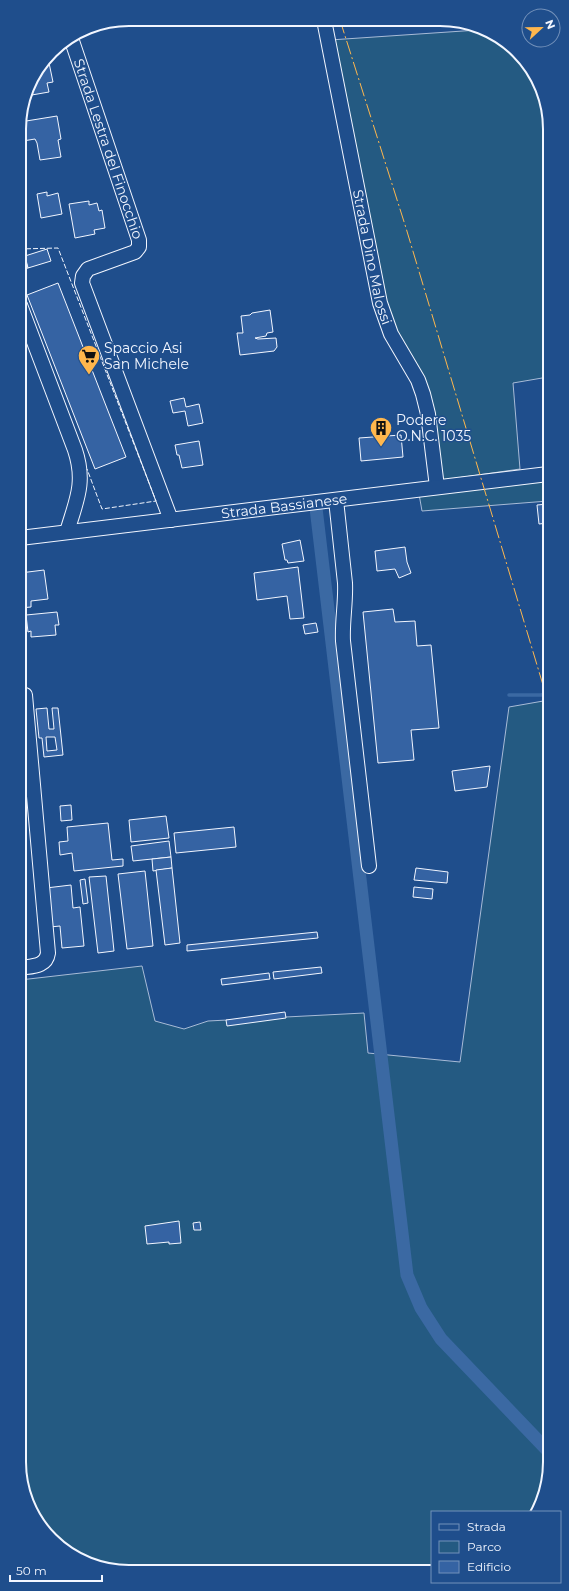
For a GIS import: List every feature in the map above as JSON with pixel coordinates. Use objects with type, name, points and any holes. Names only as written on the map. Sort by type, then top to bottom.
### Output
[{"type":"street","name":"Strada Dino Malossi","points":[[325,26],[380,303],[391,334],[424,394],[438,487]]},
{"type":"street","name":"Strada Lestra del Finocchio","points":[[73,43],[140,243],[137,250],[132,254],[88,269],[83,276],[82,283],[171,520]]},
{"type":"street","points":[[26,322],[75,450],[80,468],[81,482],[67,532]]},
{"type":"street","name":"Strada Bassianese","points":[[26,537],[543,475]]},
{"type":"street","points":[[336,500],[345,583],[342,627],[343,641],[369,866]]},
{"type":"street","points":[[26,706],[48,953],[46,960],[43,963],[36,966],[26,967]]},
{"type":"green space","points":[[473,31],[503,47],[513,56],[526,72],[538,96],[543,123],[543,378],[513,383],[520,469],[443,480],[428,388],[388,327],[330,40]]},
{"type":"green space","points":[[543,480],[543,501],[422,511],[419,494]]},
{"type":"green space","points":[[543,701],[543,1468],[535,1501],[530,1511],[431,1511],[431,1565],[129,1565],[96,1560],[66,1544],[47,1525],[31,1495],[26,1468],[26,979],[142,966],[155,1021],[184,1029],[208,1021],[364,1013],[368,1053],[460,1062],[509,707]]},
{"type":"building","points":[[49,64],[53,82],[47,83],[49,92],[33,95],[40,78]]},
{"type":"building","points":[[57,116],[61,139],[58,140],[61,157],[40,160],[35,139],[26,140],[26,121]]},
{"type":"building","points":[[47,192],[47,196],[58,193],[62,214],[41,218],[37,194]]},
{"type":"building","points":[[89,201],[89,205],[97,203],[99,211],[102,210],[105,228],[94,230],[95,234],[75,238],[69,204]]},
{"type":"building","points":[[47,249],[51,261],[28,268],[26,256]]},
{"type":"building","points":[[58,283],[126,457],[95,469],[27,295]]},
{"type":"building","points":[[270,310],[273,332],[267,333],[266,336],[255,338],[276,338],[277,347],[274,351],[240,355],[237,333],[243,333],[241,316]]},
{"type":"building","points":[[184,398],[186,407],[199,404],[203,423],[188,426],[185,411],[173,413],[170,401]]},
{"type":"building","name":"Podere O.N.C. 1035","points":[[401,435],[403,457],[361,461],[359,438]]},
{"type":"building","points":[[199,441],[203,465],[182,468],[175,445]]},
{"type":"building","points":[[543,504],[543,524],[539,524],[537,505]]},
{"type":"building","points":[[300,540],[304,561],[288,563],[287,560],[285,560],[282,544]]},
{"type":"building","points":[[405,547],[407,562],[411,573],[399,578],[395,569],[377,571],[375,551]]},
{"type":"building","points":[[298,567],[304,618],[290,619],[287,596],[257,600],[254,573]]},
{"type":"building","points":[[44,570],[48,599],[31,601],[31,607],[26,607],[26,572]]},
{"type":"building","points":[[393,609],[395,622],[415,621],[417,646],[431,645],[439,728],[411,730],[414,760],[378,763],[363,612]]},
{"type":"building","points":[[57,612],[59,625],[55,625],[56,635],[31,637],[31,631],[28,632],[26,615]]},
{"type":"building","points":[[316,623],[318,632],[305,634],[303,625]]},
{"type":"building","points":[[47,708],[49,729],[54,729],[52,708],[58,708],[63,755],[44,757],[42,738],[39,738],[36,709]],"holes":[[[46,737],[55,737],[57,750],[47,751]]]},
{"type":"building","points":[[490,766],[487,787],[455,791],[452,771]]},
{"type":"building","points":[[71,805],[72,820],[61,821],[60,806]]},
{"type":"building","points":[[166,816],[169,838],[131,842],[129,820]]},
{"type":"building","points":[[108,823],[112,860],[123,859],[123,866],[74,871],[72,853],[60,855],[59,842],[68,841],[67,827]]},
{"type":"building","points":[[234,827],[236,847],[176,853],[174,833]]},
{"type":"building","points":[[169,841],[171,857],[133,861],[131,846]]},
{"type":"building","points":[[171,857],[172,868],[153,871],[152,859]]},
{"type":"building","points":[[172,868],[180,943],[165,945],[156,870]]},
{"type":"building","points":[[416,868],[448,872],[447,883],[414,880]]},
{"type":"building","points":[[145,871],[153,946],[127,949],[118,874]]},
{"type":"building","points":[[106,876],[114,951],[98,953],[89,877]]},
{"type":"building","points":[[85,879],[88,903],[83,904],[80,880]]},
{"type":"building","points":[[71,885],[73,908],[80,907],[84,946],[62,948],[60,926],[50,927],[46,888]]},
{"type":"building","points":[[414,887],[433,889],[432,899],[413,897]]},
{"type":"building","points":[[317,932],[318,938],[187,951],[187,945]]},
{"type":"building","points":[[321,967],[322,973],[274,979],[273,972]]},
{"type":"building","points":[[269,973],[270,979],[222,985],[221,979]]},
{"type":"building","points":[[285,1012],[286,1018],[227,1026],[226,1020]]},
{"type":"building","points":[[179,1221],[181,1243],[169,1244],[169,1242],[147,1244],[145,1226]]},
{"type":"building","points":[[200,1222],[201,1230],[194,1230],[193,1223]]},
{"type":"waterway","points":[[316,508],[407,1275],[421,1308],[441,1339],[543,1446]]},
{"type":"waterway","points":[[509,695],[543,694]]},
{"type":"fence","points":[[26,249],[58,248],[156,501],[102,509],[87,469]]},
{"type":"power","points":[[342,26],[406,228],[543,685]]},
{"type":"place","name":"Spaccio Asi San Michele","points":[[89,376]]},
{"type":"place","name":"Podere O.N.C. 1035","points":[[381,448]]}]
